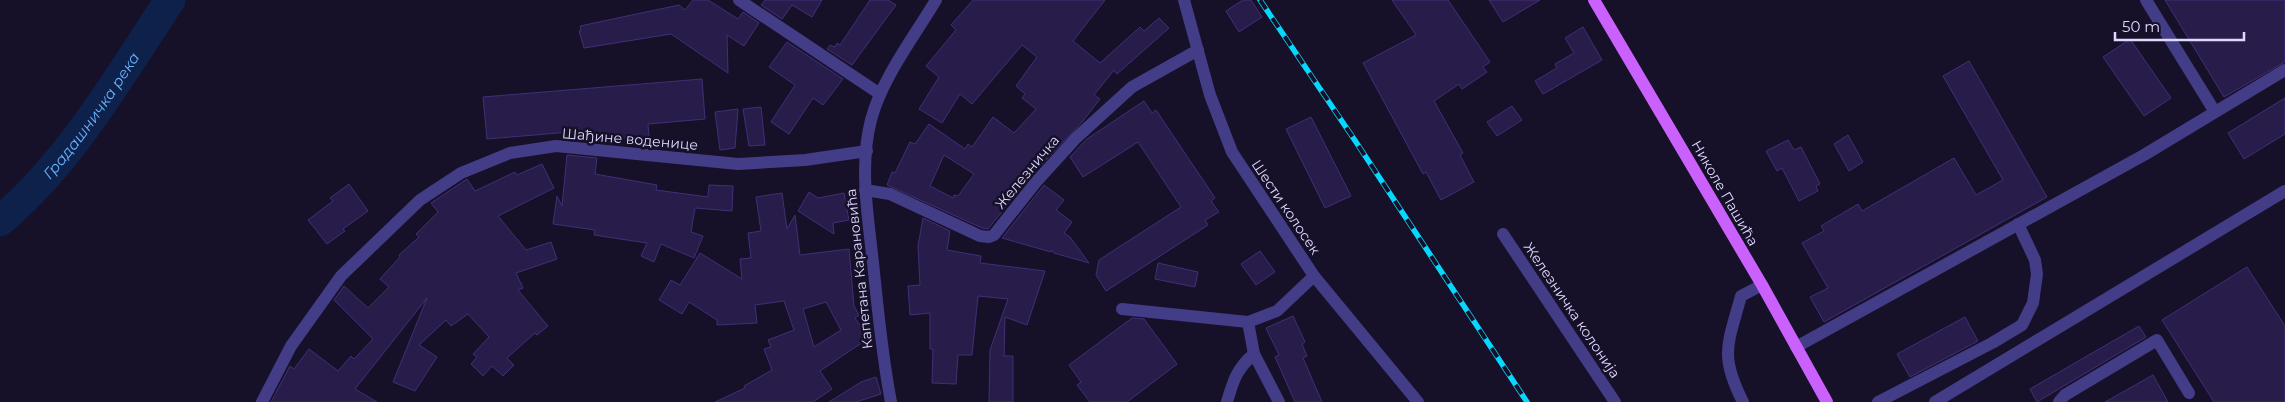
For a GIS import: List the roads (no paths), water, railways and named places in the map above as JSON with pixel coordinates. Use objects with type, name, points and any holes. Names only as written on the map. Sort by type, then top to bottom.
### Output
[{"type":"main road","name":"Николе Пашића","points":[[1596,1],[1762,285],[1827,402]]},
{"type":"street","points":[[739,0],[880,94]]},
{"type":"street","name":"Капетана Карановића","points":[[891,402],[883,359],[865,190],[870,121],[880,94],[936,0]]},
{"type":"street","name":"Шести колосек","points":[[1184,0],[1210,95],[1232,152],[1314,276],[1418,402]]},
{"type":"street","points":[[2146,0],[2214,112]]},
{"type":"street","name":"Железничка","points":[[865,190],[890,194],[980,236],[994,235],[1043,174],[1076,138],[1132,87],[1198,50]]},
{"type":"street","points":[[1796,347],[2144,155],[2285,70]]},
{"type":"street","name":"Шађине воденице","points":[[262,402],[291,346],[341,276],[420,200],[461,174],[510,153],[556,146],[738,164],[806,160],[867,151]]},
{"type":"street","points":[[1935,402],[2285,192]]},
{"type":"street","points":[[1878,402],[1992,343],[2022,325],[2033,303],[2037,274],[2035,260],[2018,224]]},
{"type":"street","name":"Железничка колонија","points":[[1503,234],[1615,402]]},
{"type":"street","points":[[1122,309],[1248,322],[1277,311],[1314,276]]},
{"type":"street","points":[[1743,402],[1728,366],[1727,347],[1741,296],[1762,285]]},
{"type":"street","points":[[1248,322],[1254,354],[1279,402]]},
{"type":"street","points":[[2060,402],[2065,395],[2157,340],[2189,393]]},
{"type":"street","points":[[1227,402],[1233,382],[1242,364],[1254,354]]},
{"type":"waterway","name":"Градашничка река","points":[[0,221],[26,197],[72,145],[113,88],[170,0]]},
{"type":"railway","points":[[1260,0],[1527,402]]}]
